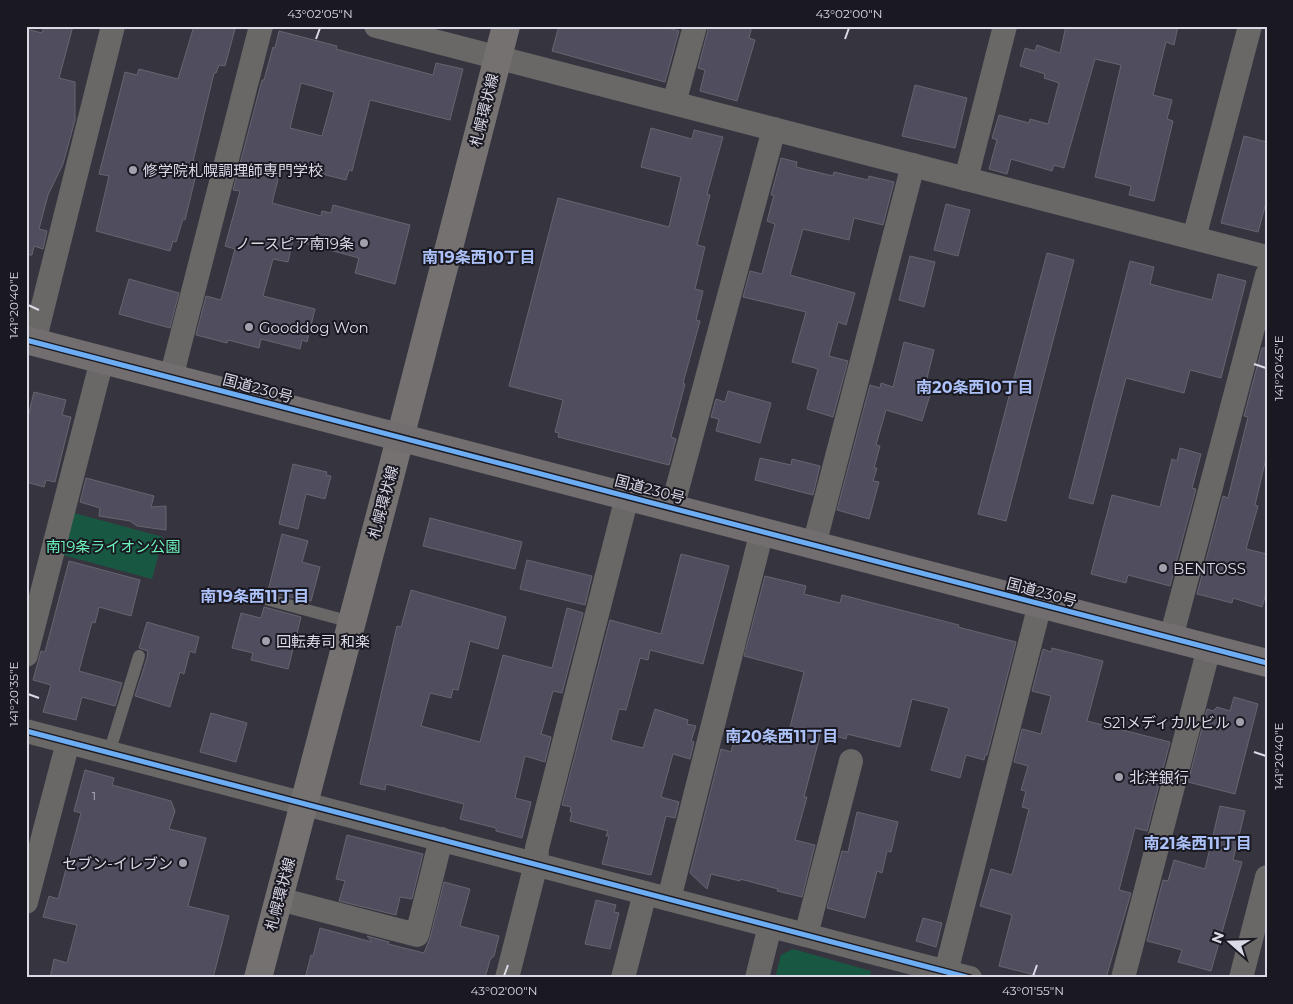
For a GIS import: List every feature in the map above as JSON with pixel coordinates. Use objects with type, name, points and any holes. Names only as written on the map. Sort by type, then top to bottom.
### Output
[{"type":"highway","name":"国道230号","points":[[30,341],[1267,663]]},
{"type":"main road","name":"札幌環状線","points":[[258,978],[506,26]]},
{"type":"street","points":[[30,341],[113,26]]},
{"type":"street","points":[[172,378],[261,26]]},
{"type":"street","points":[[376,26],[1267,257]]},
{"type":"street","points":[[674,103],[695,26]]},
{"type":"street","points":[[966,179],[1005,26]]},
{"type":"street","points":[[1194,238],[1250,26]]},
{"type":"street","points":[[672,508],[774,130]]},
{"type":"street","points":[[814,545],[913,165]]},
{"type":"street","points":[[1171,638],[1267,274]]},
{"type":"street","points":[[26,655],[102,360]]},
{"type":"street","points":[[508,978],[536,864],[537,848],[628,496]]},
{"type":"street","points":[[669,899],[762,532]]},
{"type":"street","points":[[946,972],[1040,604]]},
{"type":"street","points":[[1123,978],[1208,648]]},
{"type":"street","points":[[26,731],[970,978]]},
{"type":"street","points":[[26,902],[68,742]]},
{"type":"street","points":[[806,935],[851,760]]},
{"type":"street","points":[[279,899],[417,935],[441,839]]},
{"type":"street","points":[[1240,978],[1267,878]]},
{"type":"street","points":[[623,978],[645,893]]},
{"type":"street","points":[[757,978],[770,926]]},
{"type":"lane","points":[[262,598],[351,622]]},
{"type":"lane","points":[[110,753],[139,656]]},
{"type":"green space","name":"南19条ライオン公園","points":[[74,513],[163,537],[152,579],[63,555]]},
{"type":"green space","points":[[793,949],[871,971],[869,978],[775,978],[781,955]]},
{"type":"building","points":[[44,26],[73,26],[59,78],[75,82],[75,120],[63,164],[48,195],[39,229],[47,231],[43,249],[34,246],[32,255],[26,255],[26,29],[42,33]]},
{"type":"building","points":[[194,26],[224,26],[235,29],[225,66],[219,65],[216,73],[214,73],[193,161],[199,162],[185,220],[183,219],[176,242],[173,241],[170,251],[96,231],[109,176],[99,174],[125,72],[137,75],[139,69],[178,79]]},
{"type":"building","points":[[559,26],[661,26],[679,31],[665,82],[552,51]]},
{"type":"building","points":[[709,26],[752,26],[749,38],[755,40],[737,101],[700,91],[705,70],[698,68]]},
{"type":"building","points":[[1066,26],[1178,26],[1174,45],[1166,42],[1153,95],[1172,100],[1167,119],[1173,121],[1154,201],[1129,195],[1131,186],[1095,177],[1121,65],[1095,59],[1064,168],[1054,165],[1052,171],[1011,159],[1007,174],[989,169],[997,140],[992,138],[999,115],[1029,123],[1030,119],[1048,124],[1059,83],[1044,78],[1045,74],[1020,66],[1025,48],[1035,51],[1037,45],[1060,53]]},
{"type":"building","points":[[279,31],[337,46],[336,49],[433,75],[436,63],[463,69],[450,120],[370,100],[352,171],[349,170],[346,180],[282,164],[272,203],[321,216],[322,211],[331,213],[333,205],[410,225],[395,284],[355,273],[359,258],[293,240],[288,262],[273,259],[263,296],[315,309],[307,342],[302,340],[300,349],[261,339],[259,348],[228,340],[227,343],[196,335],[206,296],[221,300],[235,249],[225,246],[240,191],[233,190],[262,80],[264,80],[273,47],[275,48]],"holes":[[[301,83],[334,92],[322,136],[290,128]]]},
{"type":"building","points":[[915,85],[967,98],[955,148],[902,136]]},
{"type":"building","points":[[651,128],[692,139],[694,130],[723,137],[707,194],[710,195],[697,245],[705,247],[695,289],[703,291],[696,320],[700,321],[671,437],[676,439],[669,465],[558,437],[559,433],[555,432],[563,400],[509,386],[558,198],[669,227],[681,177],[641,167]]},
{"type":"building","points":[[1244,136],[1267,142],[1267,199],[1258,232],[1221,223]]},
{"type":"building","points":[[781,158],[797,162],[796,167],[833,176],[834,172],[868,180],[869,176],[894,182],[883,225],[854,218],[849,240],[803,229],[790,275],[855,293],[846,325],[838,322],[829,356],[848,361],[833,417],[807,409],[818,369],[792,362],[806,312],[743,297],[750,271],[762,274],[775,224],[767,221],[774,195],[771,195]]},
{"type":"building","points":[[946,204],[970,210],[958,256],[934,250]]},
{"type":"building","points":[[1047,253],[1074,260],[1006,521],[978,514]]},
{"type":"building","points":[[910,256],[935,262],[924,307],[899,300]]},
{"type":"building","points":[[1130,261],[1154,267],[1150,284],[1212,300],[1218,274],[1246,281],[1221,378],[1190,370],[1184,393],[1126,378],[1093,504],[1069,498]]},
{"type":"building","points":[[129,279],[179,293],[170,328],[119,314]]},
{"type":"building","points":[[904,342],[934,350],[924,390],[931,392],[922,421],[886,410],[876,445],[880,446],[874,468],[877,468],[873,481],[879,482],[869,519],[837,510],[870,385],[880,388],[881,383],[893,387]]},
{"type":"building","points":[[1262,348],[1267,348],[1267,454],[1255,505],[1258,506],[1246,549],[1267,554],[1267,590],[1262,607],[1233,598],[1232,603],[1197,594],[1223,496],[1228,498],[1248,417],[1244,416]]},
{"type":"building","points":[[728,391],[771,403],[760,443],[716,431],[719,419],[711,417],[716,399],[725,402]]},
{"type":"building","points":[[34,392],[66,400],[62,415],[71,417],[55,482],[46,480],[44,487],[26,482],[26,425]]},
{"type":"building","points":[[1180,448],[1201,454],[1192,488],[1196,489],[1170,586],[1128,575],[1126,583],[1091,574],[1112,495],[1160,507],[1172,459],[1177,461]]},
{"type":"building","points":[[760,458],[791,465],[792,459],[820,466],[813,495],[755,480]]},
{"type":"building","points":[[293,464],[327,472],[326,475],[331,476],[325,499],[306,494],[298,529],[279,524]]},
{"type":"building","points":[[86,478],[154,496],[151,507],[166,506],[166,530],[137,526],[130,521],[99,516],[100,508],[80,502]]},
{"type":"building","points":[[430,518],[522,542],[515,569],[423,546]]},
{"type":"building","points":[[282,534],[308,541],[302,562],[320,567],[311,601],[268,591]]},
{"type":"building","points":[[681,554],[729,566],[703,664],[650,650],[648,660],[640,658],[626,710],[619,709],[611,740],[643,748],[655,709],[688,720],[687,724],[696,726],[691,741],[694,742],[690,759],[673,754],[661,797],[679,802],[675,818],[666,816],[651,875],[602,864],[609,836],[606,836],[608,831],[570,821],[571,807],[562,805],[610,620],[661,634]]},
{"type":"building","points":[[527,560],[592,576],[585,605],[520,589]]},
{"type":"building","points":[[69,561],[140,580],[131,616],[99,607],[95,623],[92,622],[79,671],[122,683],[115,706],[82,697],[76,720],[43,712],[51,685],[33,680],[41,651],[45,652]]},
{"type":"building","points":[[765,576],[806,586],[804,594],[840,603],[842,595],[959,625],[958,627],[1016,642],[987,755],[985,755],[984,760],[966,755],[960,778],[931,770],[949,708],[912,699],[900,747],[847,734],[846,739],[821,732],[804,797],[807,797],[795,840],[815,845],[802,897],[740,879],[740,881],[711,874],[707,889],[690,873],[721,749],[731,752],[735,737],[749,740],[751,733],[774,739],[776,732],[788,735],[804,672],[744,656]]},
{"type":"building","points":[[411,590],[506,617],[498,649],[470,641],[458,690],[453,689],[451,698],[430,693],[421,726],[480,742],[503,655],[552,668],[567,608],[583,613],[562,693],[553,691],[541,734],[551,737],[545,762],[525,756],[515,798],[531,802],[522,838],[496,831],[496,828],[460,819],[464,804],[386,784],[385,790],[360,784],[397,626],[401,627]]},
{"type":"building","points":[[264,607],[301,617],[288,669],[251,660],[253,653],[232,648],[241,613],[261,618]]},
{"type":"building","points":[[147,622],[199,637],[195,653],[190,651],[184,674],[180,672],[170,707],[135,696],[147,658],[148,651],[139,648]]},
{"type":"building","points":[[1052,648],[1103,661],[1087,721],[1170,742],[1147,831],[1135,828],[1119,890],[1131,893],[1106,978],[1047,978],[999,966],[1012,915],[980,906],[991,869],[1012,875],[1029,809],[1022,807],[1026,791],[1021,790],[1028,766],[1014,762],[1022,729],[1041,734],[1051,696],[1032,691],[1043,649],[1051,652]]},
{"type":"building","points":[[1234,697],[1258,704],[1235,794],[1188,782],[1207,709],[1213,711],[1217,707],[1230,711]]},
{"type":"building","points":[[211,713],[247,723],[236,762],[200,752]]},
{"type":"building","points":[[85,770],[114,778],[112,785],[171,801],[175,811],[169,829],[206,838],[188,906],[229,916],[213,978],[50,978],[54,959],[67,963],[77,925],[43,917],[49,896],[58,899],[81,813],[74,811]]},
{"type":"building","points":[[1220,806],[1245,811],[1233,860],[1242,862],[1211,971],[1178,962],[1182,950],[1147,941],[1163,880],[1168,881],[1174,860],[1205,869]]},
{"type":"building","points":[[857,812],[898,822],[891,852],[887,851],[882,873],[877,871],[865,918],[827,908],[842,851],[848,852]]},
{"type":"building","points":[[347,835],[423,854],[412,899],[400,897],[396,915],[339,901],[345,881],[336,879]]},
{"type":"building","points":[[444,882],[470,889],[460,926],[499,936],[494,956],[490,960],[485,978],[305,978],[320,928],[372,942],[367,936],[389,942],[388,944],[424,953],[430,938]]},
{"type":"building","points":[[596,900],[616,905],[614,912],[619,913],[610,949],[585,944]]},
{"type":"building","points":[[923,918],[942,923],[936,947],[916,941]]},
{"type":"cycle path","points":[[26,340],[1267,663]]},
{"type":"cycle path","points":[[26,731],[970,978]]},
{"type":"place","name":"修学院札幌調理師専門学校","points":[[133,170]]},
{"type":"place","name":"ノースピア南19条","points":[[364,243]]},
{"type":"place","name":"Gooddog Won","points":[[249,327]]},
{"type":"place","name":"BENTOSS","points":[[1163,568]]},
{"type":"place","name":"回転寿司 和楽","points":[[266,641]]},
{"type":"place","name":"S21メディカルビル","points":[[1240,722]]},
{"type":"place","name":"北洋銀行","points":[[1119,777]]},
{"type":"place","name":"セブン-イレブン","points":[[183,863]]},
{"type":"district","name":"南19条西10丁目","points":[[479,257]]},
{"type":"district","name":"南20条西10丁目","points":[[975,387]]},
{"type":"district","name":"南19条西11丁目","points":[[255,596]]},
{"type":"district","name":"南20条西11丁目","points":[[782,736]]},
{"type":"district","name":"南21条西11丁目","points":[[1198,843]]}]
